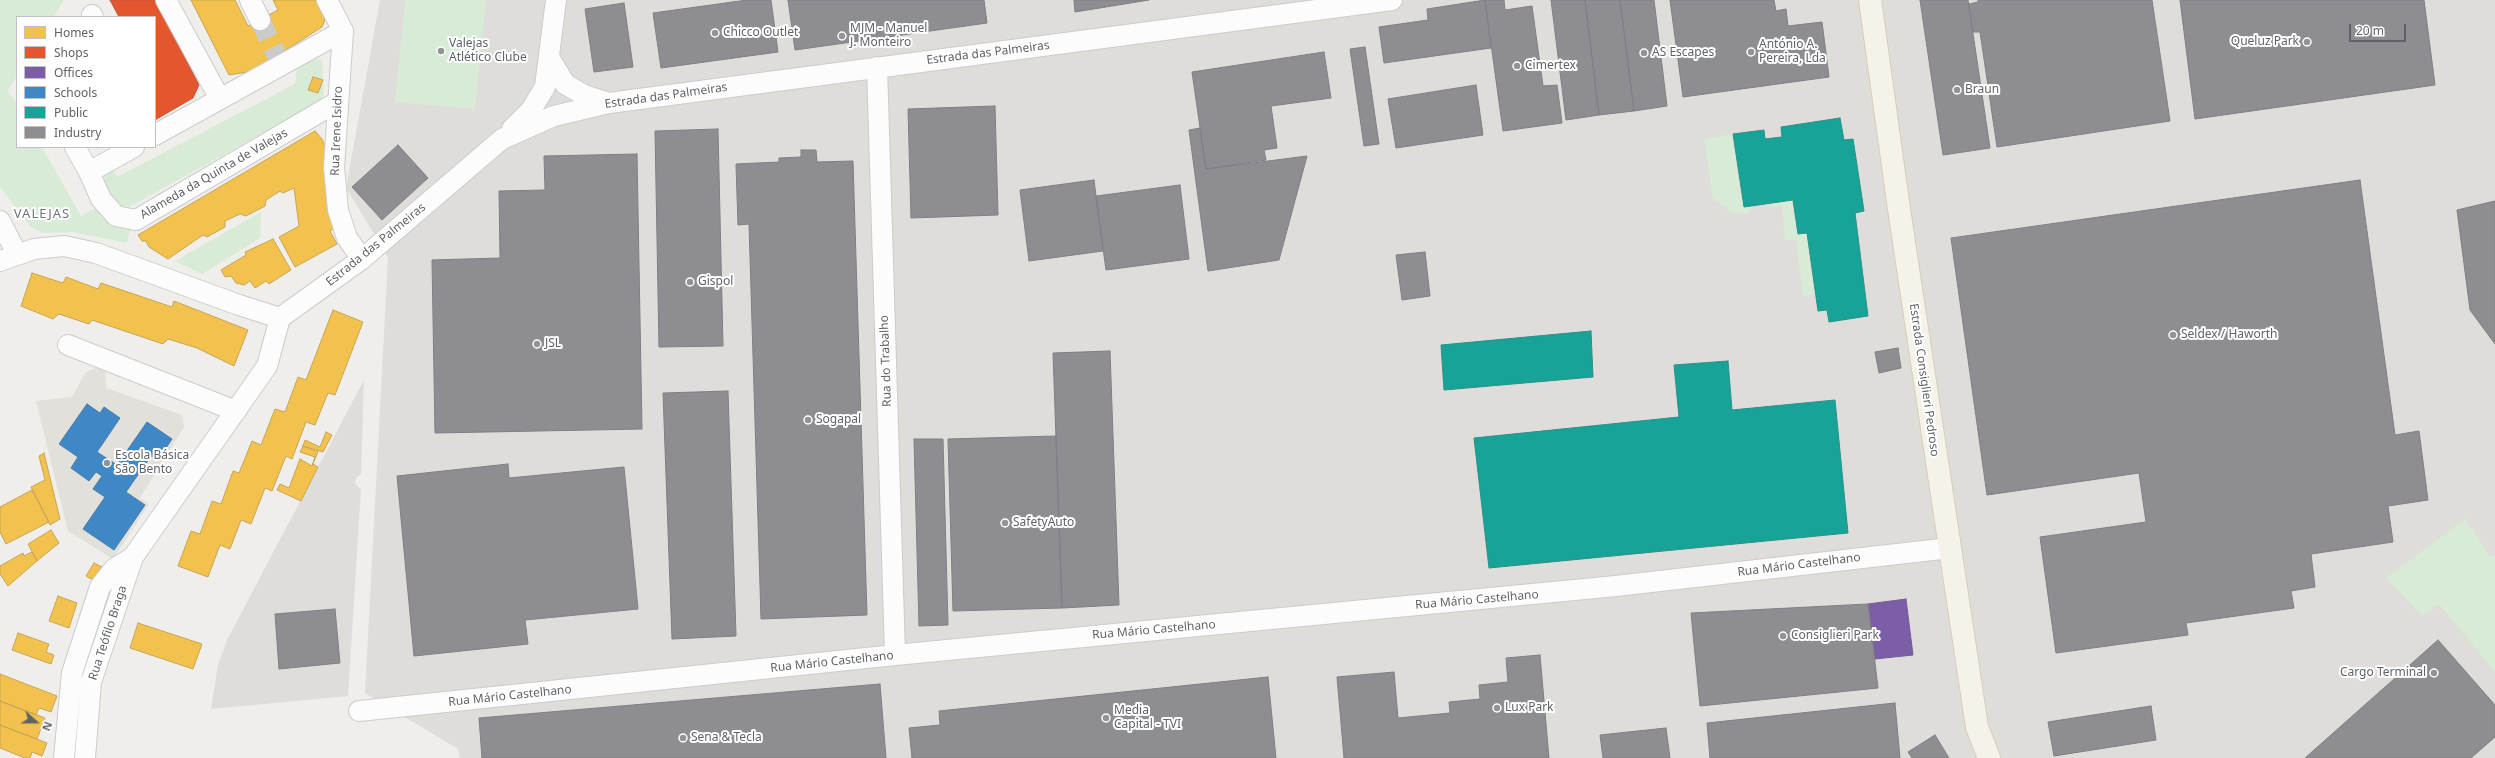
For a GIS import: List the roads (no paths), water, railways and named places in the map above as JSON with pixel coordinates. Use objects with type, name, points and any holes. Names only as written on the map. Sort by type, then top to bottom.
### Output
[{"type":"main road","name":"Estrada Consiglieri Pedroso","points":[[1870,0],[1977,727],[1989,758]]},
{"type":"street","points":[[166,0],[220,99]]},
{"type":"street","points":[[250,0],[260,20]]},
{"type":"street","points":[[156,134],[220,99],[279,60],[343,31],[327,0]]},
{"type":"street","points":[[502,139],[531,110],[545,87],[550,59],[556,0]]},
{"type":"street","name":"Estrada das Palmeiras","points":[[280,318],[362,259],[502,139],[554,116],[609,103],[1392,0]]},
{"type":"street","name":"Rua Irene Isidro","points":[[343,31],[337,102],[334,167],[338,210],[347,238],[362,259]]},
{"type":"street","points":[[550,59],[565,84],[584,95],[609,103]]},
{"type":"street","name":"Rua do Trabalho","points":[[878,67],[895,655]]},
{"type":"street","name":"Alameda da Quinta de Valejas","points":[[76,148],[101,198],[116,216],[136,220],[337,102]]},
{"type":"street","points":[[89,172],[132,148]]},
{"type":"street","points":[[2,229],[9,257],[34,249],[64,246],[96,253],[239,305],[280,318]]},
{"type":"street","name":"Rua Teófilo Braga","points":[[85,758],[91,682],[133,557],[266,366],[280,318]]},
{"type":"street","points":[[68,345],[236,410]]},
{"type":"street","name":"Rua Mário Castelhano","points":[[359,712],[895,655],[1616,586],[1950,548]]},
{"type":"street","name":"Rua Teófilo Braga","points":[[64,758],[72,673],[100,587],[114,569],[133,557]]},
{"type":"tunnel","points":[[260,20],[277,56]]},
{"type":"place","name":"Chicco Outlet","points":[[715,33]]},
{"type":"place","name":"MJM - Manuel J. Monteiro","points":[[842,36]]},
{"type":"place","name":"Queluz Park","points":[[2307,42]]},
{"type":"place","name":"Valejas Atlético Clube","points":[[441,51]]},
{"type":"place","name":"António A. Pereira, Lda","points":[[1751,52]]},
{"type":"place","name":"AS Escapes","points":[[1644,53]]},
{"type":"place","name":"Cimertex","points":[[1517,66]]},
{"type":"place","name":"Braun","points":[[1957,90]]},
{"type":"place","name":"Gispol","points":[[690,282]]},
{"type":"place","name":"Seldex / Haworth","points":[[2173,335]]},
{"type":"place","name":"JSL","points":[[537,344]]},
{"type":"place","name":"Sogapal","points":[[808,420]]},
{"type":"place","name":"Escola Básica São Bento","points":[[107,463]]},
{"type":"place","name":"SafetyAuto","points":[[1005,523]]},
{"type":"place","name":"Consiglieri Park","points":[[1783,636]]},
{"type":"place","name":"Cargo Terminal","points":[[2434,673]]},
{"type":"place","name":"Lux Park","points":[[1497,708]]},
{"type":"place","name":"Media Capital - TVI","points":[[1106,718]]},
{"type":"place","name":"Sena & Tecla","points":[[683,738]]},
{"type":"district","name":"VALEJAS","points":[[42,214]]}]
